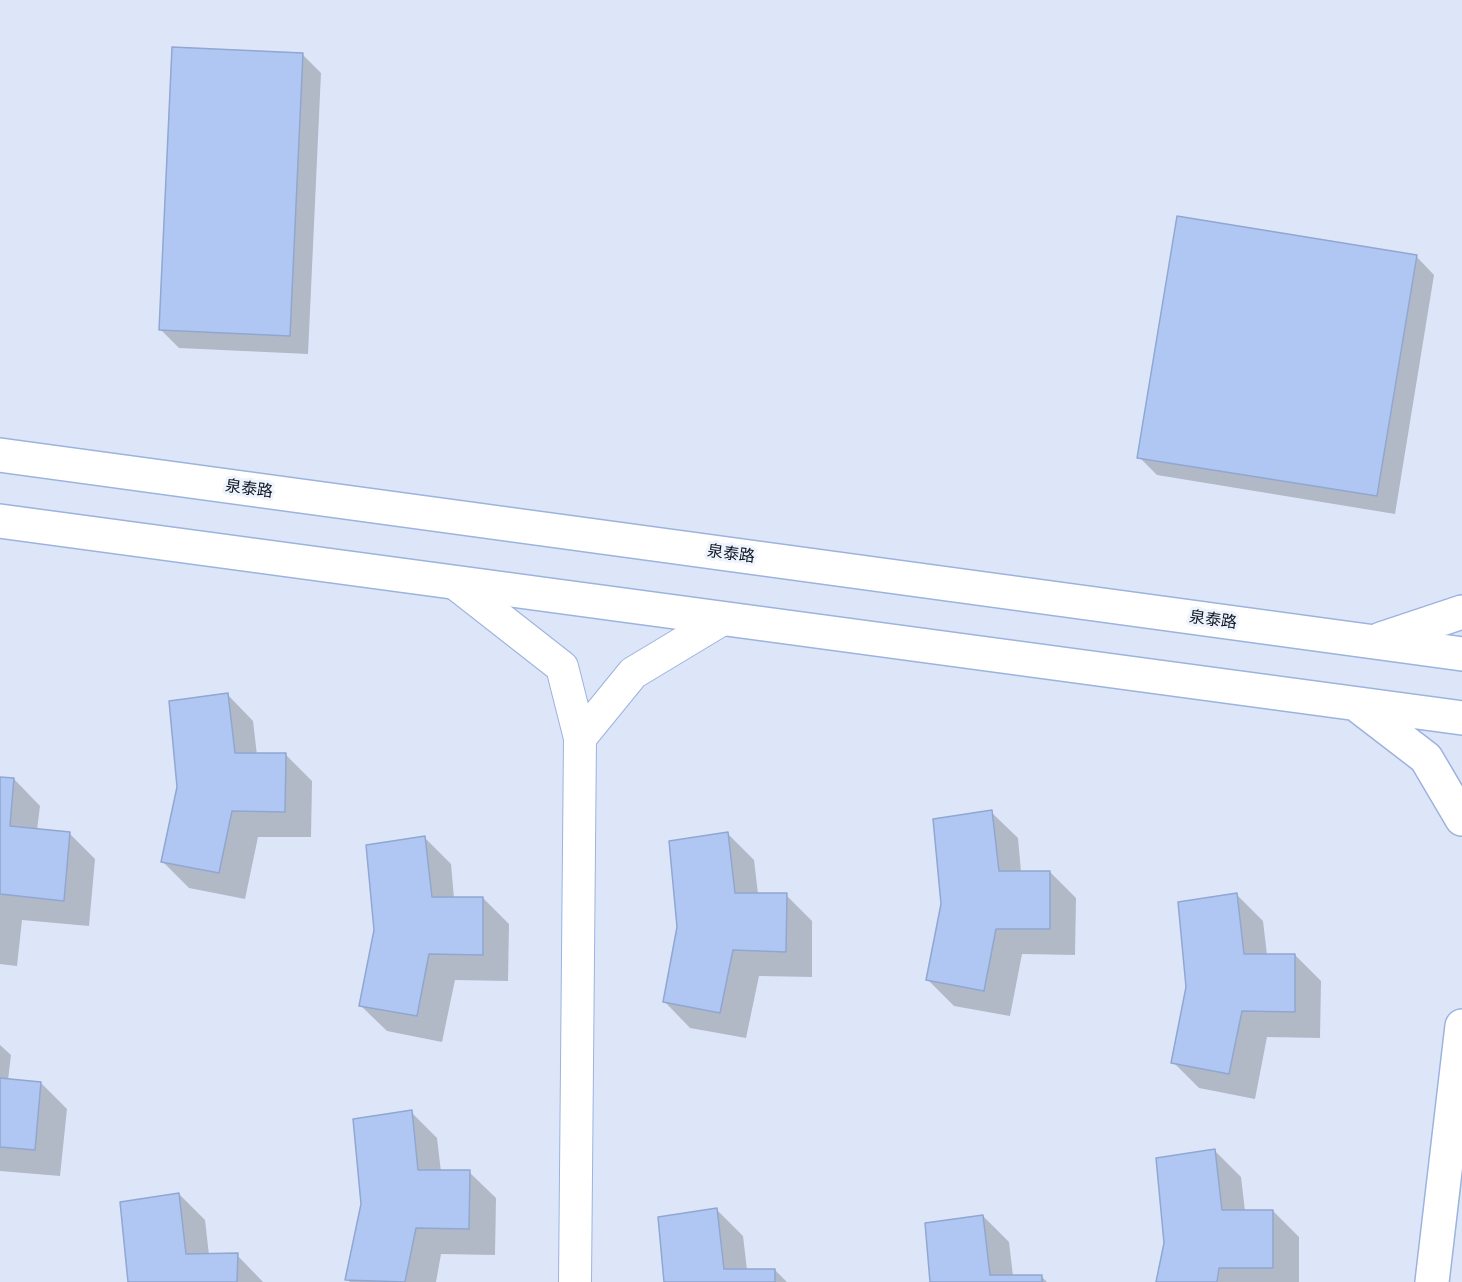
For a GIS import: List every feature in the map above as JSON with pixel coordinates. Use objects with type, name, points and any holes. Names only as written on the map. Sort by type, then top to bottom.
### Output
[{"type":"street","name":"泉泰路","points":[[0,455],[1462,654]]},
{"type":"street","points":[[0,521],[1462,718]]},
{"type":"street","points":[[456,584],[562,667],[580,738],[575,1282]]},
{"type":"street","points":[[1373,642],[1462,612]]},
{"type":"street","points":[[580,738],[633,673],[722,620]]},
{"type":"street","points":[[1356,704],[1426,758],[1462,819]]},
{"type":"street","points":[[1432,1282],[1462,1026]]},
{"type":"building","points":[[172,47],[303,53],[290,336],[159,330]]},
{"type":"building","points":[[1177,216],[1417,255],[1377,496],[1137,458]]},
{"type":"building","points":[[228,693],[235,753],[286,753],[285,812],[232,811],[219,873],[161,862],[177,787],[169,701]]},
{"type":"building","points":[[0,777],[14,778],[10,826],[70,832],[64,901],[0,894]]},
{"type":"building","points":[[992,810],[999,871],[1050,871],[1050,929],[996,929],[984,991],[926,980],[941,904],[933,819]]},
{"type":"building","points":[[728,832],[735,893],[787,893],[786,952],[733,950],[720,1013],[663,1002],[677,927],[669,841]]},
{"type":"building","points":[[425,836],[432,897],[483,897],[483,955],[429,954],[417,1016],[359,1006],[374,930],[366,845]]},
{"type":"building","points":[[1237,893],[1244,954],[1295,954],[1295,1012],[1242,1011],[1229,1074],[1171,1063],[1186,987],[1178,902]]},
{"type":"building","points":[[0,1078],[41,1082],[35,1150],[0,1147]]},
{"type":"building","points":[[412,1110],[418,1170],[470,1170],[469,1229],[416,1228],[405,1282],[345,1280],[361,1204],[353,1119]]},
{"type":"building","points":[[1215,1149],[1222,1210],[1273,1210],[1273,1268],[1219,1268],[1217,1282],[1156,1282],[1164,1243],[1156,1158]]},
{"type":"building","points":[[179,1193],[186,1254],[238,1253],[237,1282],[128,1282],[120,1202]]},
{"type":"building","points":[[717,1208],[724,1269],[775,1269],[775,1282],[664,1282],[658,1217]]},
{"type":"building","points":[[983,1215],[990,1275],[1042,1275],[1042,1282],[930,1282],[925,1223]]}]
